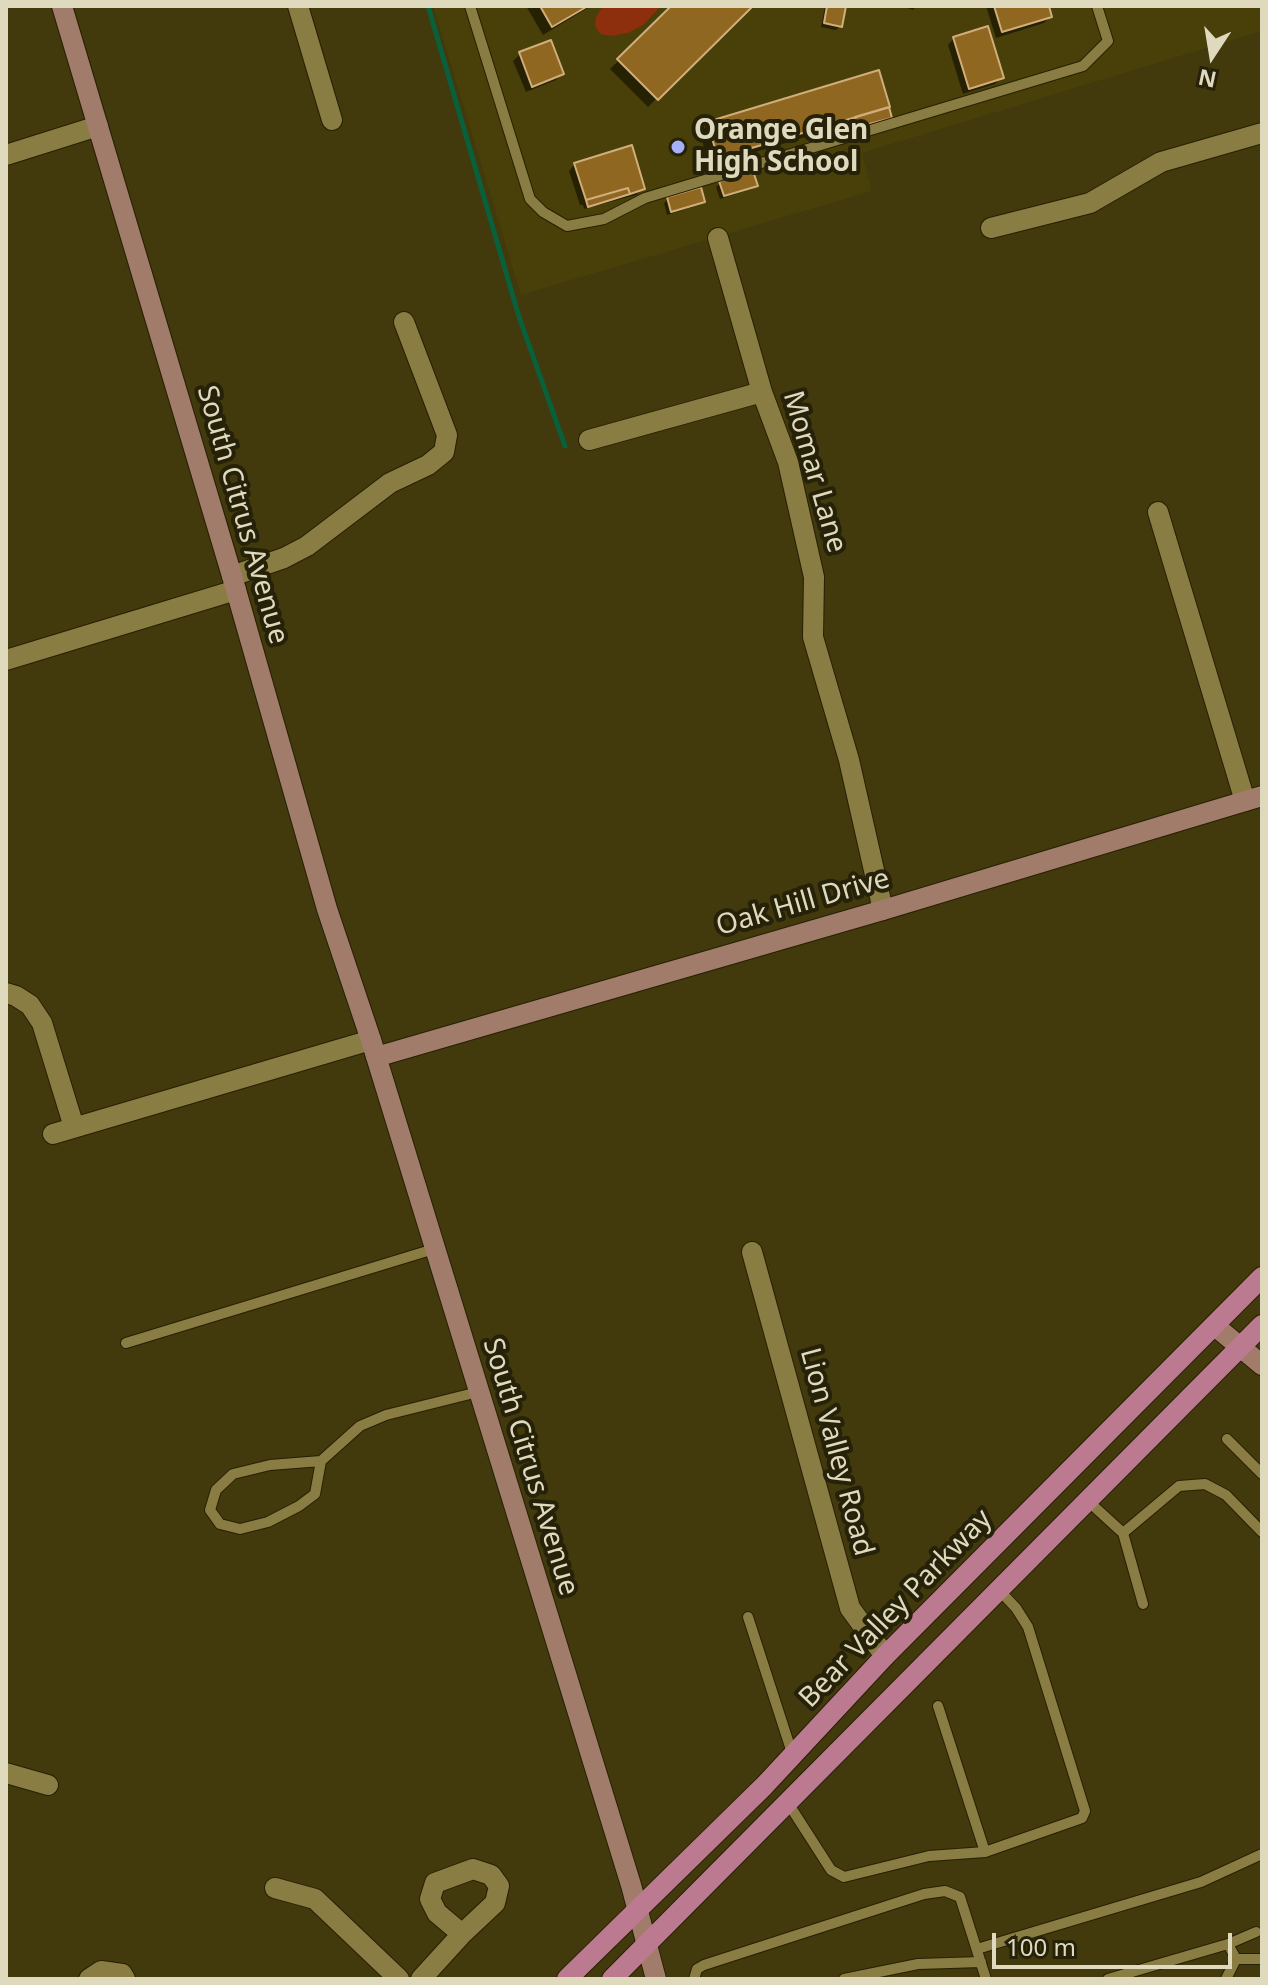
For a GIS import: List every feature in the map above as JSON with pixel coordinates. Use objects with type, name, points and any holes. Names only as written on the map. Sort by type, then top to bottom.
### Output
[{"type":"main road","name":"Bear Valley Parkway","points":[[567,1979],[793,1756],[885,1656],[1262,1277]]},
{"type":"main road","name":"Bear Valley Parkway","points":[[612,1979],[1262,1325]]},
{"type":"street","name":"South Citrus Avenue","points":[[62,6],[234,583],[327,909],[373,1048],[656,1979]]},
{"type":"street","points":[[298,6],[332,120]]},
{"type":"street","points":[[6,155],[98,126]]},
{"type":"street","points":[[991,228],[1090,203],[1161,162],[1262,133]]},
{"type":"street","name":"Momar Lane","points":[[718,238],[762,392],[791,476],[814,577],[813,637],[849,760],[883,910]]},
{"type":"street","points":[[6,660],[234,583],[307,546],[390,483],[428,465],[444,452],[447,435],[404,322]]},
{"type":"street","points":[[589,440],[762,392]]},
{"type":"street","name":"Oak Hill Drive","points":[[373,1048],[883,910],[1254,799],[1158,512]]},
{"type":"street","points":[[6,993],[30,1005],[42,1023],[74,1127]]},
{"type":"street","points":[[53,1134],[373,1048]]},
{"type":"street","name":"Lion Valley Road","points":[[752,1252],[850,1608],[885,1656]]},
{"type":"street","points":[[1215,1326],[1262,1365]]},
{"type":"street","points":[[6,1773],[48,1785]]},
{"type":"street","points":[[275,1888],[315,1899],[399,1979]]},
{"type":"street","points":[[421,1979],[462,1934]]},
{"type":"street","points":[[89,1979],[101,1971],[122,1974],[125,1979]]},
{"type":"lane","points":[[470,6],[530,199],[556,222],[567,226],[604,219],[645,198],[1083,66],[1108,41],[1097,6]]},
{"type":"lane","points":[[126,1343],[434,1249]]},
{"type":"lane","points":[[321,1461],[284,1463],[233,1474],[216,1490],[210,1510],[220,1524],[240,1529],[268,1522],[315,1494],[321,1461],[360,1426],[386,1415],[478,1392]]},
{"type":"lane","points":[[1227,1439],[1262,1474]]},
{"type":"lane","points":[[1123,1533],[1179,1486],[1205,1484],[1226,1495],[1262,1532]]},
{"type":"lane","points":[[1088,1501],[1123,1533],[1143,1604]]},
{"type":"lane","points":[[788,1803],[831,1870],[844,1877],[929,1856],[985,1852],[1082,1818],[1085,1811],[1028,1627],[999,1590]]},
{"type":"lane","points":[[748,1617],[793,1756]]},
{"type":"lane","points":[[938,1706],[985,1852]]},
{"type":"lane","points":[[977,1949],[1201,1882],[1262,1854]]},
{"type":"lane","points":[[694,1979],[697,1969],[704,1965],[924,1894],[945,1891],[960,1897],[986,1979]]},
{"type":"lane","points":[[1108,1979],[1228,1944],[1256,1932]]},
{"type":"lane","points":[[1228,1944],[1236,1959]]},
{"type":"lane","points":[[1236,1959],[1262,1959]]},
{"type":"lane","points":[[1226,1979],[1236,1959]]},
{"type":"lane","points":[[844,1979],[918,1964],[981,1962]]},
{"type":"shaded area","name":"Orange Glen High School","points":[[433,6],[1262,6],[1262,31],[862,153],[872,191],[521,295]]},
{"type":"shaded area","points":[[603,6],[661,6],[643,25],[628,33],[611,36],[600,34],[595,26],[596,17]]},
{"type":"building","points":[[540,6],[588,6],[552,27]]},
{"type":"building","points":[[671,6],[753,6],[658,100],[617,59]]},
{"type":"building","points":[[827,6],[846,6],[842,27],[824,23]]},
{"type":"building","points":[[994,6],[1049,6],[1052,17],[1002,32]]},
{"type":"building","points":[[988,26],[1004,78],[969,89],[953,37]]},
{"type":"building","points":[[551,40],[564,74],[532,87],[519,52]]},
{"type":"building","points":[[879,70],[890,107],[718,158],[707,122]]},
{"type":"building","points":[[889,107],[892,118],[858,127],[855,117]]},
{"type":"building","points":[[632,145],[645,189],[630,194],[628,188],[586,200],[574,163]]},
{"type":"building","points":[[753,171],[758,186],[724,196],[719,181]]},
{"type":"building","points":[[701,187],[705,202],[671,212],[667,197]]},
{"type":"building","points":[[628,188],[630,194],[588,207],[586,200]]},
{"type":"waterway","points":[[428,6],[519,317],[565,446]]},
{"type":"place","name":"Orange Glen High School","points":[[678,147]]}]
